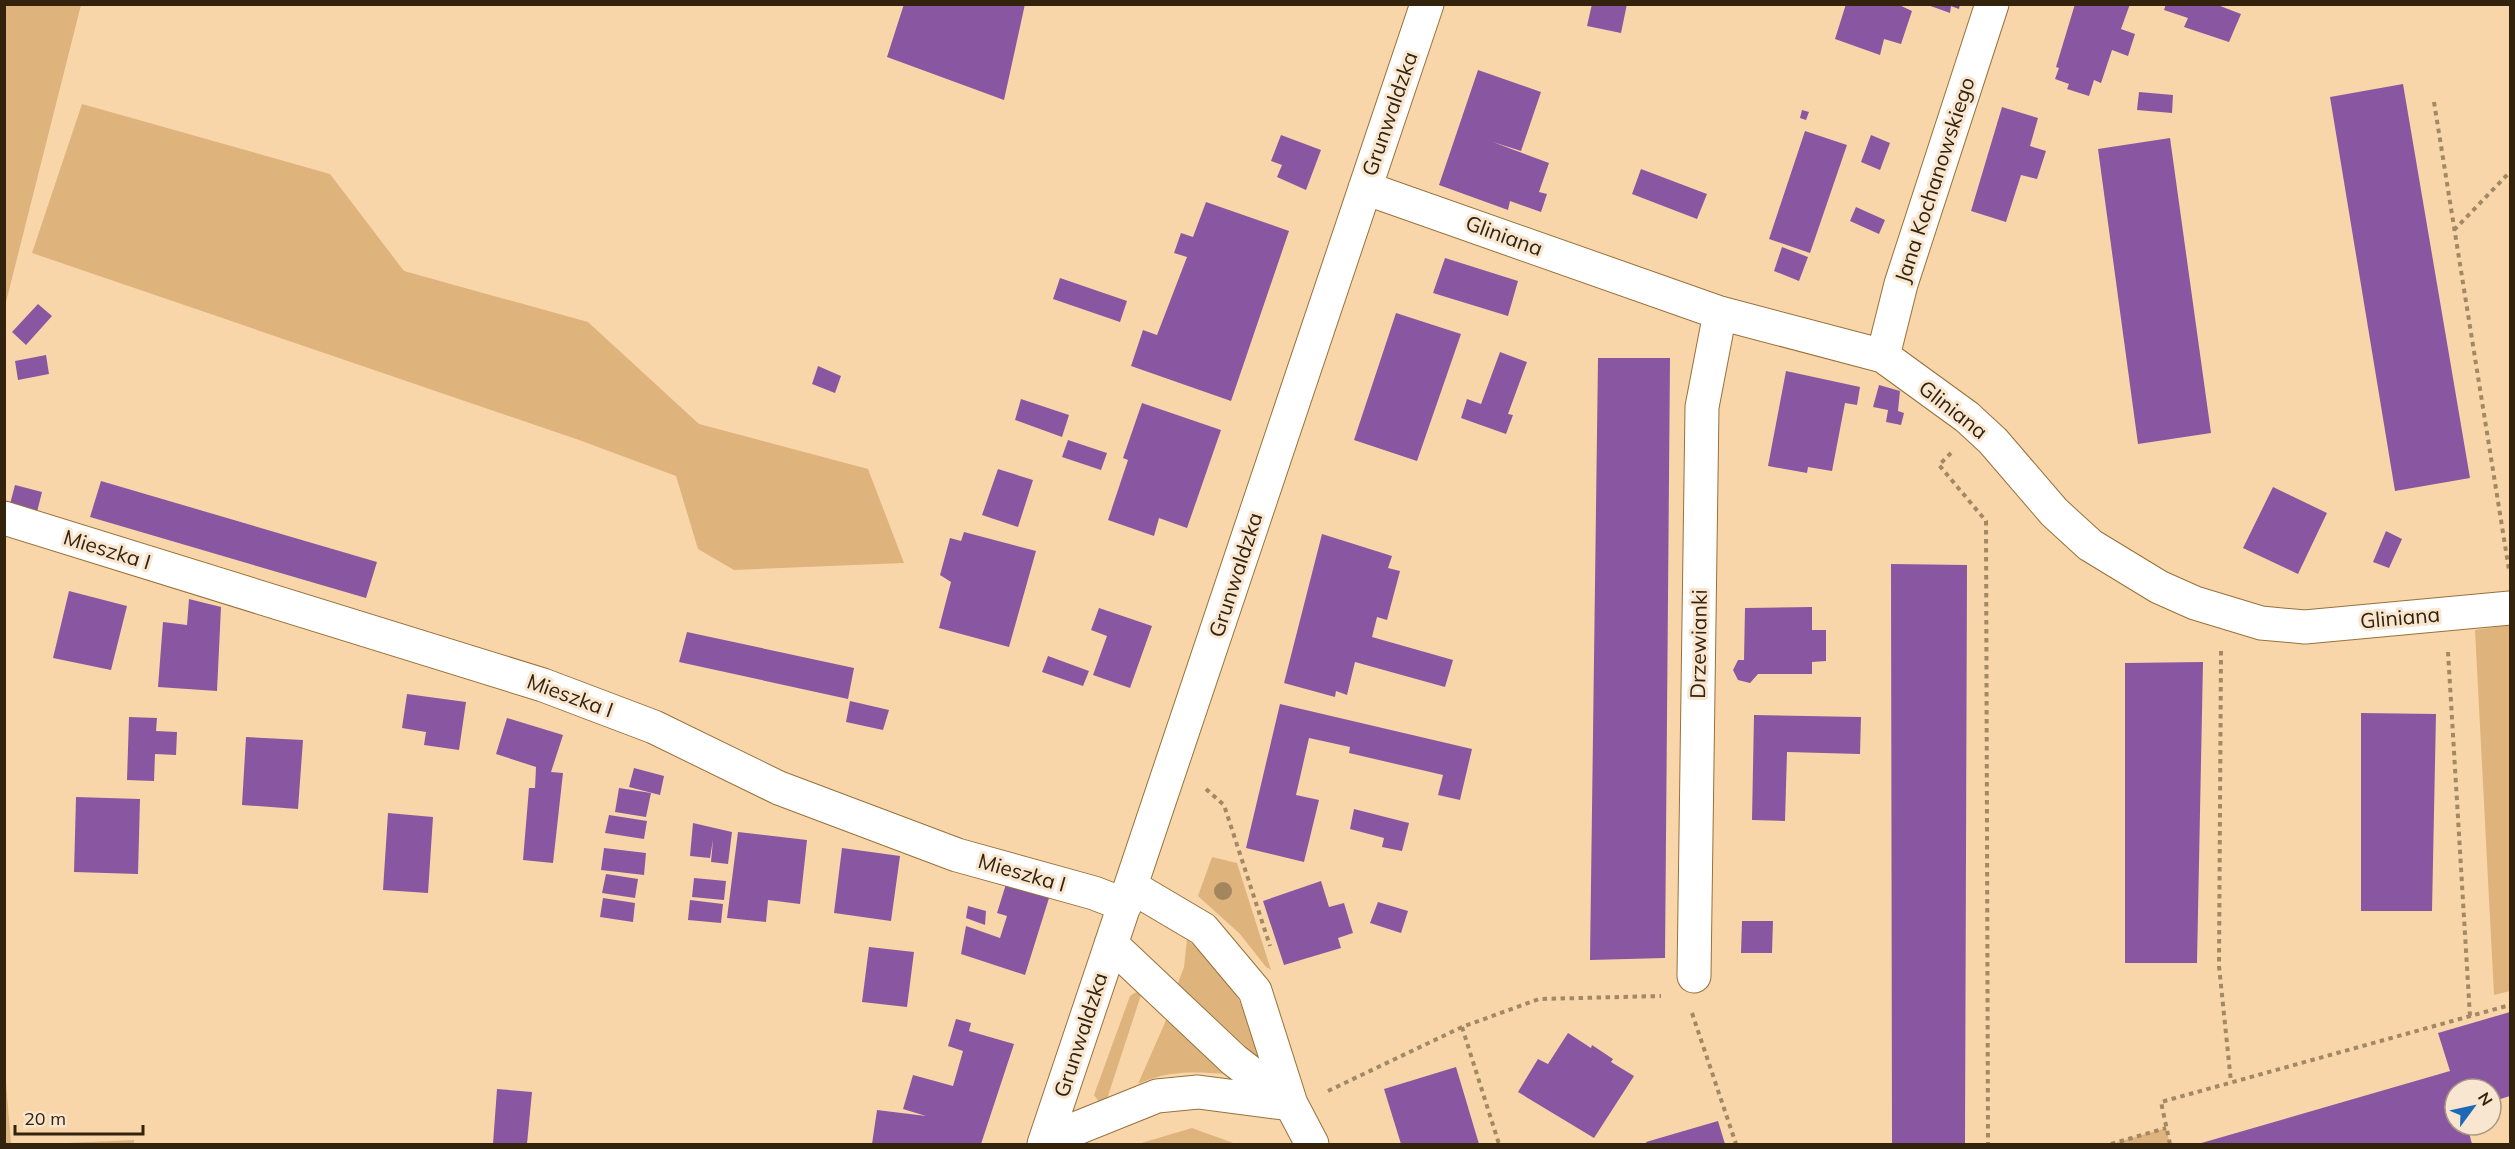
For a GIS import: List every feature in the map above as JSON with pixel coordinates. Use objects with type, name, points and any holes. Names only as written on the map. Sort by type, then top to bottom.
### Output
[{"type":"street","name":"Grunwaldzka","points":[[1045,1143],[1427,4]]},
{"type":"street","name":"Jana Kochanowskiego","points":[[1883,356],[1901,284],[1992,4]]},
{"type":"street","name":"Gliniana","points":[[1365,188],[1720,313],[1883,356],[1967,417],[1993,441],[2054,512],[2090,545],[2159,587],[2219,612],[2261,622],[2305,627],[2511,608]]},
{"type":"street","name":"Drzewianki","points":[[1690,986],[1702,407],[1720,313]]},
{"type":"street","name":"Mieszka I","points":[[4,519],[543,685],[654,727],[779,788],[935,846],[1094,893],[1128,896],[1203,930],[1255,991],[1291,1104]]},
{"type":"street","points":[[1111,944],[1226,1053],[1291,1104],[1312,1144]]},
{"type":"street","points":[[1045,1143],[1157,1096],[1198,1092],[1291,1104]]},
{"type":"path","points":[[2434,102],[2511,576]]},
{"type":"path","points":[[2454,230],[2511,172]]},
{"type":"path","points":[[1967,417],[1962,443],[1939,465],[1986,521],[1988,1144]]},
{"type":"path","points":[[2219,612],[2219,966],[2231,1082]]},
{"type":"path","points":[[2445,614],[2470,1017]]},
{"type":"path","points":[[1291,1104],[1322,1094],[1462,1027],[1539,999],[1690,986],[1736,1144]]},
{"type":"path","points":[[2170,1144],[2161,1102],[2511,1005]]},
{"type":"path","points":[[1462,1027],[1499,1144]]},
{"type":"path","points":[[2111,1144],[2166,1128]]},
{"type":"shaded area","points":[[4,5],[81,5],[5,306]]},
{"type":"shaded area","points":[[82,104],[330,174],[404,271],[588,322],[699,424],[868,469],[904,563],[734,570],[698,549],[676,476],[579,440],[32,253]]},
{"type":"shaded area","points":[[2510,625],[2510,991],[2494,995],[2475,630]]},
{"type":"shaded area","points":[[1212,857],[1237,863],[1271,970],[1266,967],[1240,934],[1198,896]]},
{"type":"shaded area","points":[[1187,939],[1216,967],[1235,993],[1248,1021],[1260,1060],[1188,993],[1175,991],[1184,967]]},
{"type":"shaded area","points":[[1138,991],[1141,995],[1107,1099],[1099,1102],[1094,1095],[1130,996]]},
{"type":"shaded area","points":[[1167,1018],[1227,1074],[1171,1074],[1138,1084]]},
{"type":"shaded area","points":[[5,1070],[11,1144],[5,1144]]},
{"type":"shaded area","points":[[1192,1128],[1236,1144],[1138,1144]]},
{"type":"shaded area","points":[[2166,1128],[2170,1144],[2111,1144]]},
{"type":"shaded area","points":[[134,1140],[134,1144],[43,1144]]},
{"type":"building","points":[[904,4],[1025,4],[1004,100],[887,57]]},
{"type":"building","points":[[1592,4],[1627,4],[1621,33],[1587,26]]},
{"type":"building","points":[[1846,4],[1897,4],[1912,11],[1901,44],[1884,39],[1880,55],[1835,39]]},
{"type":"building","points":[[1925,4],[1960,4],[1959,9],[1951,6],[1950,13]]},
{"type":"building","points":[[2075,4],[2130,4],[2121,29],[2135,34],[2128,56],[2112,50],[2101,83],[2094,80],[2089,96],[2067,89],[2069,84],[2055,79],[2059,68],[2056,67]]},
{"type":"building","points":[[2166,4],[2215,4],[2241,14],[2229,42],[2184,27],[2188,18],[2164,10]]},
{"type":"building","points":[[1478,70],[1541,92],[1521,151],[1493,142],[1549,163],[1539,192],[1547,194],[1541,212],[1510,201],[1508,210],[1439,185]]},
{"type":"building","points":[[2403,84],[2470,478],[2395,491],[2330,97]]},
{"type":"building","points":[[2139,92],[2173,95],[2172,113],[2137,110]]},
{"type":"building","points":[[2002,107],[2038,118],[2030,146],[2046,151],[2037,179],[2021,175],[2006,222],[1971,211]]},
{"type":"building","points":[[1802,110],[1809,112],[1806,120],[1800,118]]},
{"type":"building","points":[[1805,131],[1847,145],[1810,253],[1769,239]]},
{"type":"building","points":[[1281,135],[1321,150],[1306,190],[1277,177],[1282,165],[1271,161]]},
{"type":"building","points":[[1871,135],[1890,143],[1880,170],[1861,162]]},
{"type":"building","points":[[2170,138],[2211,433],[2138,444],[2098,149]]},
{"type":"building","points":[[1641,169],[1707,194],[1697,219],[1632,194]]},
{"type":"building","points":[[1206,202],[1289,231],[1231,401],[1131,366],[1143,330],[1157,335],[1187,257],[1174,253],[1181,233],[1193,237]]},
{"type":"building","points":[[1856,207],[1885,220],[1879,234],[1850,221]]},
{"type":"building","points":[[1782,247],[1808,257],[1799,281],[1774,271]]},
{"type":"building","points":[[1445,258],[1518,281],[1508,316],[1433,293]]},
{"type":"building","points":[[1060,278],[1127,301],[1120,322],[1053,299]]},
{"type":"building","points":[[38,304],[52,316],[26,345],[12,332]]},
{"type":"building","points":[[1396,313],[1461,334],[1417,461],[1354,440]]},
{"type":"building","points":[[1500,352],[1527,362],[1508,414],[1513,415],[1506,434],[1461,418],[1467,399],[1481,404]]},
{"type":"building","points":[[46,355],[49,374],[18,380],[15,361]]},
{"type":"building","points":[[1598,358],[1670,358],[1665,958],[1590,960]]},
{"type":"building","points":[[818,366],[841,376],[835,393],[812,384]]},
{"type":"building","points":[[1786,371],[1860,387],[1857,405],[1845,403],[1832,471],[1808,467],[1807,473],[1768,466]]},
{"type":"building","points":[[1879,385],[1900,391],[1898,411],[1904,413],[1901,425],[1886,422],[1888,410],[1873,407]]},
{"type":"building","points":[[1021,399],[1069,415],[1062,437],[1015,420]]},
{"type":"building","points":[[1142,403],[1221,430],[1187,528],[1159,518],[1154,536],[1108,520],[1128,460],[1123,458]]},
{"type":"building","points":[[1068,440],[1107,453],[1101,470],[1062,457]]},
{"type":"building","points":[[998,469],[1033,480],[1018,527],[982,515]]},
{"type":"building","points":[[101,481],[377,562],[366,598],[90,517]]},
{"type":"building","points":[[15,485],[42,492],[37,512],[10,504]]},
{"type":"building","points":[[2273,487],[2327,513],[2298,574],[2243,548]]},
{"type":"building","points":[[2386,531],[2402,539],[2389,568],[2373,562]]},
{"type":"building","points":[[964,532],[1036,551],[1009,647],[939,628],[951,582],[940,575],[950,538],[961,541]]},
{"type":"building","points":[[1322,534],[1392,556],[1388,568],[1400,571],[1387,620],[1377,617],[1372,637],[1453,660],[1445,687],[1355,662],[1347,695],[1336,691],[1335,697],[1284,683]]},
{"type":"building","points":[[1891,564],[1967,565],[1965,1144],[1892,1144]]},
{"type":"building","points":[[69,591],[127,606],[111,670],[53,658]]},
{"type":"building","points":[[189,599],[221,607],[217,691],[158,687],[163,622],[187,625]]},
{"type":"building","points":[[1812,607],[1812,630],[1826,630],[1826,661],[1812,662],[1812,674],[1758,674],[1750,683],[1738,680],[1733,670],[1738,660],[1744,660],[1745,608]]},
{"type":"building","points":[[1099,608],[1152,626],[1130,688],[1093,675],[1107,636],[1091,630]]},
{"type":"building","points":[[687,632],[854,668],[848,699],[679,662]]},
{"type":"building","points":[[1048,656],[1089,671],[1083,686],[1042,672]]},
{"type":"building","points":[[2203,662],[2197,963],[2125,963],[2125,663]]},
{"type":"building","points":[[407,694],[466,702],[459,750],[424,745],[426,732],[402,728]]},
{"type":"building","points":[[850,701],[889,710],[883,730],[846,722]]},
{"type":"building","points":[[1280,704],[1472,749],[1460,800],[1438,795],[1443,775],[1349,753],[1350,747],[1309,738],[1296,795],[1319,800],[1304,862],[1246,848]]},
{"type":"building","points":[[2361,713],[2436,714],[2432,911],[2361,911]]},
{"type":"building","points":[[1754,715],[1861,717],[1860,754],[1787,752],[1785,821],[1752,820]]},
{"type":"building","points":[[129,717],[157,718],[156,731],[177,732],[176,755],[155,754],[154,781],[127,780]]},
{"type":"building","points":[[507,718],[563,735],[551,772],[563,773],[553,863],[523,860],[529,788],[535,788],[536,767],[496,754]]},
{"type":"building","points":[[246,737],[303,740],[298,809],[242,805]]},
{"type":"building","points":[[634,768],[664,776],[660,795],[629,787]]},
{"type":"building","points":[[619,788],[651,793],[646,817],[615,812]]},
{"type":"building","points":[[76,797],[140,799],[138,874],[74,872]]},
{"type":"building","points":[[1354,809],[1409,823],[1402,851],[1382,847],[1384,838],[1350,829]]},
{"type":"building","points":[[388,813],[433,817],[428,893],[383,890]]},
{"type":"building","points":[[609,815],[647,821],[644,839],[605,833]]},
{"type":"building","points":[[693,823],[732,832],[728,864],[711,862],[713,840],[710,858],[690,856]]},
{"type":"building","points":[[738,832],[807,840],[800,904],[768,900],[766,922],[727,918]]},
{"type":"building","points":[[604,848],[646,853],[644,875],[601,870]]},
{"type":"building","points":[[842,848],[900,856],[891,921],[834,913]]},
{"type":"building","points":[[606,874],[638,879],[635,898],[602,893]]},
{"type":"building","points":[[694,878],[726,881],[724,900],[692,897]]},
{"type":"building","points":[[1321,881],[1329,907],[1344,903],[1353,933],[1338,938],[1341,948],[1284,965],[1263,901]]},
{"type":"building","points":[[1006,884],[1049,898],[1025,975],[961,954],[966,926],[1000,938],[1007,916],[997,913]]},
{"type":"building","points":[[603,898],[635,903],[633,922],[600,917]]},
{"type":"building","points":[[690,900],[723,904],[721,923],[688,920]]},
{"type":"building","points":[[1378,902],[1408,911],[1401,933],[1370,923]]},
{"type":"building","points":[[968,906],[986,911],[985,925],[966,918]]},
{"type":"building","points":[[1742,921],[1773,921],[1772,953],[1741,953]]},
{"type":"building","points":[[869,947],[914,952],[907,1007],[862,1002]]},
{"type":"building","points":[[2510,1012],[2510,1096],[2503,1098],[2503,1077],[2443,1077],[2443,1137],[2470,1137],[2472,1144],[2198,1144],[2450,1071],[2438,1033]]},
{"type":"building","points":[[956,1019],[971,1023],[969,1031],[1014,1044],[981,1144],[872,1144],[877,1110],[926,1116],[903,1109],[913,1075],[953,1086],[963,1051],[948,1046]]},
{"type":"building","points":[[1568,1033],[1591,1048],[1592,1045],[1613,1059],[1611,1062],[1634,1076],[1594,1138],[1518,1092],[1538,1059],[1548,1064]]},
{"type":"building","points":[[1456,1067],[1479,1144],[1401,1144],[1384,1089]]},
{"type":"building","points":[[497,1089],[532,1092],[527,1144],[493,1144]]},
{"type":"building","points":[[1718,1121],[1725,1144],[1647,1144],[1646,1142]]}]
